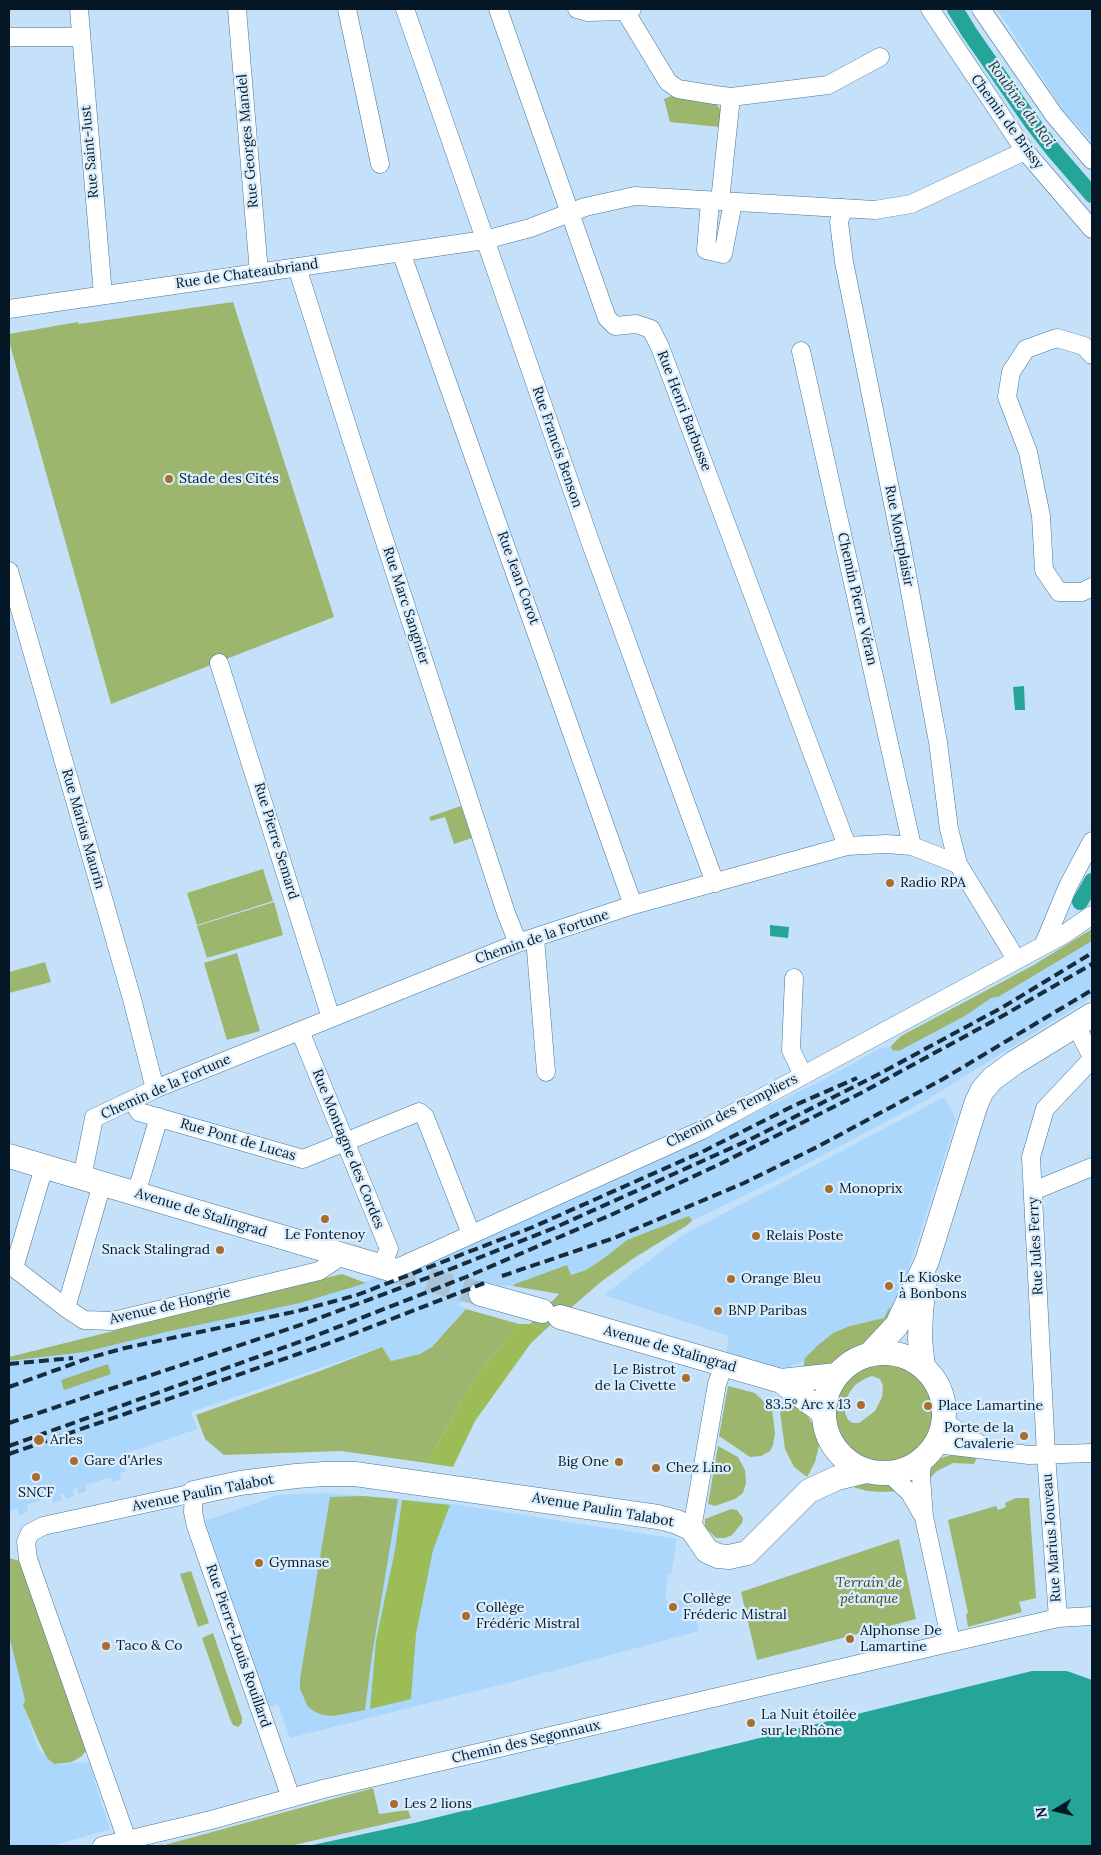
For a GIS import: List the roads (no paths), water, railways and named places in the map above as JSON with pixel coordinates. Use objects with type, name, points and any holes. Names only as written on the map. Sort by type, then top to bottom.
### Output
[{"type":"main road","points":[[871,1353],[897,1325],[928,1261],[976,1104],[982,1091],[992,1079],[1014,1063],[1084,1020]]},
{"type":"main road","name":"Avenue de Stalingrad","points":[[9,1155],[387,1268]]},
{"type":"main road","points":[[923,1367],[920,1321],[928,1261]]},
{"type":"main road","name":"Avenue de Stalingrad","points":[[481,1294],[781,1381],[823,1412]]},
{"type":"main road","points":[[871,1353],[899,1354],[912,1359],[923,1367],[936,1382],[943,1401],[944,1422],[929,1452],[901,1471],[878,1472],[844,1458],[829,1438],[824,1426],[823,1412],[829,1386],[836,1376],[846,1365],[857,1358],[871,1353]]},
{"type":"main road","name":"Avenue de Stalingrad","points":[[781,1381],[836,1376]]},
{"type":"main road","points":[[809,1491],[824,1462],[829,1438]]},
{"type":"main road","name":"Avenue Paulin Talabot","points":[[194,1493],[240,1483],[296,1476],[355,1474],[658,1517],[677,1522],[692,1529],[707,1551],[718,1556],[729,1557],[747,1553],[809,1491],[837,1478],[878,1472]]},
{"type":"street","name":"Rue Saint-Just","points":[[78,9],[103,295]]},
{"type":"street","name":"Rue Georges Mandel","points":[[237,9],[259,273]]},
{"type":"street","points":[[348,9],[380,164]]},
{"type":"street","name":"Rue Francis Benson","points":[[405,9],[590,541],[716,883]]},
{"type":"street","name":"Rue Henri Barbusse","points":[[498,9],[607,318],[615,326],[636,324],[651,329],[660,347],[847,846]]},
{"type":"street","name":"Chemin de Brissy","points":[[930,9],[1025,152],[1092,229]]},
{"type":"street","points":[[982,9],[1054,115],[1092,160]]},
{"type":"street","points":[[584,10],[629,10],[668,82],[678,89],[731,97],[828,85],[880,57]]},
{"type":"street","points":[[9,37],[80,37]]},
{"type":"street","points":[[721,201],[731,97]]},
{"type":"street","name":"Rue de Chateaubriand","points":[[9,309],[485,240],[530,228],[585,207],[635,196],[875,210],[911,204],[1025,152]]},
{"type":"street","name":"Rue Montplaisir","points":[[843,208],[839,222],[844,262],[901,543],[938,742],[948,829],[958,864]]},
{"type":"street","name":"Rue Jean Corot","points":[[401,252],[633,905]]},
{"type":"street","name":"Rue Marc Sangnier","points":[[297,267],[518,943]]},
{"type":"street","points":[[1092,355],[1084,346],[1057,338],[1026,349],[1011,372],[1007,398],[1028,452],[1041,516],[1044,570],[1059,592],[1082,592],[1092,587]]},
{"type":"street","name":"Chemin Pierre Véran","points":[[801,351],[912,846]]},
{"type":"street","name":"Rue Marius Maurin","points":[[9,571],[132,999],[155,1089]]},
{"type":"street","name":"Rue Pierre Semard","points":[[219,663],[331,1018]]},
{"type":"street","points":[[1044,944],[1068,886],[1092,841]]},
{"type":"street","name":"Chemin de la Fortune","points":[[92,1181],[94,1118],[155,1089],[518,943],[633,905],[847,846],[886,844],[912,846],[958,864]]},
{"type":"street","points":[[958,864],[1016,959]]},
{"type":"street","name":"Chemin des Templiers","points":[[387,1268],[471,1234],[702,1130],[1063,935],[1092,915]]},
{"type":"street","points":[[535,938],[546,1072]]},
{"type":"street","points":[[794,978],[791,1050],[803,1075]]},
{"type":"street","points":[[1084,1020],[1092,1058]]},
{"type":"street","name":"Rue Montagne des Cordes","points":[[300,1031],[389,1249],[387,1268]]},
{"type":"street","name":"Rue Jules Ferry","points":[[1046,1454],[1031,1158],[1045,1109],[1092,1058]]},
{"type":"street","name":"Rue Pont de Lucas","points":[[133,1100],[138,1112],[303,1159],[419,1112],[425,1117],[471,1234]]},
{"type":"street","points":[[136,1194],[158,1117]]},
{"type":"street","points":[[11,1266],[44,1167]]},
{"type":"street","points":[[1033,1191],[1092,1171]]},
{"type":"street","points":[[66,1308],[92,1181]]},
{"type":"street","name":"Avenue de Hongrie","points":[[11,1266],[84,1320],[113,1321],[319,1270],[343,1255]]},
{"type":"street","points":[[692,1529],[717,1384],[724,1364]]},
{"type":"street","points":[[944,1422],[989,1450]]},
{"type":"street","points":[[951,1642],[924,1517],[921,1477],[929,1452],[989,1450],[1029,1455],[1092,1453]]},
{"type":"street","name":"Rue Marius Jouveau","points":[[1046,1454],[1058,1618],[1092,1616]]},
{"type":"street","points":[[878,1472],[910,1493],[924,1517]]},
{"type":"street","name":"Rue Pierre-Louis Rouillard","points":[[194,1493],[193,1512],[196,1526],[291,1798]]},
{"type":"street","name":"Avenue Paulin Talabot","points":[[127,1840],[28,1559],[26,1542],[30,1533],[43,1526],[194,1493]]},
{"type":"street","name":"Chemin des Segonnaux","points":[[102,1846],[405,1770],[1058,1618]]},
{"type":"waterway","name":"Roubine du Roi","points":[[955,9],[1030,120],[1092,195]]},
{"type":"waterway","name":"Roubine du Roi","points":[[1080,902],[1092,881]]},
{"type":"tunnel","points":[[393,1270],[481,1294]]},
{"type":"railway","points":[[9,1423],[306,1323],[554,1228],[749,1140],[879,1074],[1003,1007],[1092,953]]},
{"type":"railway","points":[[9,1446],[302,1341],[466,1277],[613,1214],[720,1164],[861,1093],[1006,1014],[1092,964]]},
{"type":"railway","points":[[502,1276],[614,1238],[744,1183],[819,1146],[943,1079],[1092,990]]},
{"type":"railway","points":[[9,1387],[89,1358],[125,1348],[298,1311],[357,1295],[533,1227],[704,1151],[793,1106],[857,1078]]},
{"type":"railway","points":[[9,1454],[327,1344],[487,1282]]},
{"type":"railway","points":[[9,1364],[73,1358]]},
{"type":"place","name":"Stade des Cités","points":[[169,479]]},
{"type":"place","name":"Radio RPA","points":[[890,883]]},
{"type":"place","name":"Monoprix","points":[[829,1189]]},
{"type":"place","name":"Le Fontenoy","points":[[325,1219]]},
{"type":"place","name":"Relais Poste","points":[[756,1236]]},
{"type":"place","name":"Snack Stalingrad","points":[[220,1250]]},
{"type":"place","name":"Orange Bleu","points":[[731,1279]]},
{"type":"place","name":"Le Kioske à Bonbons","points":[[889,1286]]},
{"type":"place","name":"BNP Paribas","points":[[718,1311]]},
{"type":"place","name":"Le Bistrot de la Civette","points":[[686,1378]]},
{"type":"place","name":"83.5° Arc x 13","points":[[861,1405]]},
{"type":"place","name":"Place Lamartine","points":[[928,1406]]},
{"type":"place","name":"Porte de la Cavalerie","points":[[1024,1436]]},
{"type":"place","name":"Arles","points":[[39,1440]]},
{"type":"place","name":"Gare d'Arles","points":[[74,1461]]},
{"type":"place","name":"Big One","points":[[619,1462]]},
{"type":"place","name":"Chez Lino","points":[[656,1468]]},
{"type":"place","name":"SNCF","points":[[36,1477]]},
{"type":"place","name":"Gymnase","points":[[259,1563]]},
{"type":"place","name":"Collège Fréderic Mistral","points":[[673,1607]]},
{"type":"place","name":"Collège Frédéric Mistral","points":[[466,1616]]},
{"type":"place","name":"Alphonse De Lamartine","points":[[850,1639]]},
{"type":"place","name":"Taco & Co","points":[[106,1646]]},
{"type":"place","name":"La Nuit étoilée sur le Rhône","points":[[751,1723]]},
{"type":"place","name":"Les 2 lions","points":[[394,1804]]},
{"type":"park label","name":"Terrain de pétanque","points":[[869,1592]]}]
